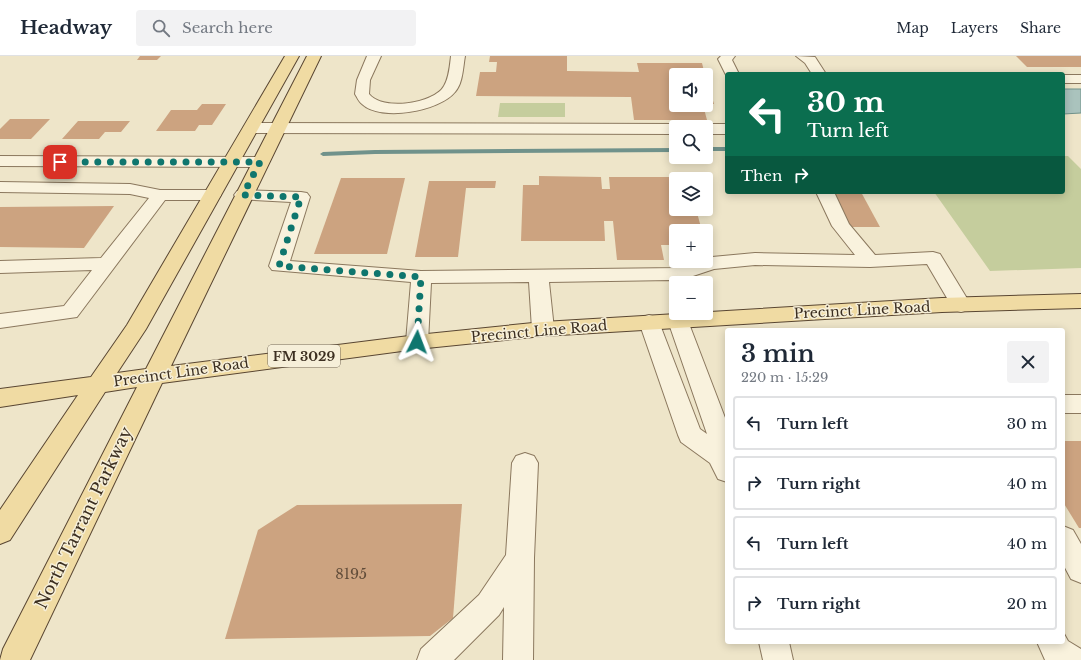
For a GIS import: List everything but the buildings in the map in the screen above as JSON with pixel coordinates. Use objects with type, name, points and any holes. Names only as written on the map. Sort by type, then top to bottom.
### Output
[{"type":"main road","points":[[0,532],[135,329],[292,56]]},
{"type":"main road","name":"North Tarrant Parkway","points":[[14,660],[243,195],[314,56]]},
{"type":"main road","name":"Precinct Line Road","points":[[713,317],[1081,301]]},
{"type":"main road","name":"Precinct Line Road","points":[[0,398],[155,375],[417,342],[543,329],[669,320]]},
{"type":"street","points":[[374,56],[361,87],[362,94],[366,101],[380,107],[399,108],[429,104],[442,97],[450,90],[458,56]]},
{"type":"street","points":[[728,56],[725,59],[731,72]]},
{"type":"street","points":[[803,56],[810,60],[818,72]]},
{"type":"street","points":[[1065,79],[1081,79]]},
{"type":"street","points":[[251,128],[669,129]]},
{"type":"street","points":[[713,129],[725,129]]},
{"type":"street","points":[[0,162],[260,162]]},
{"type":"street","points":[[0,187],[130,189],[160,195],[212,195]]},
{"type":"street","points":[[826,194],[841,226],[870,261]]},
{"type":"street","points":[[0,322],[70,312],[160,195]]},
{"type":"street","points":[[243,195],[301,197],[279,266],[421,277],[669,278]]},
{"type":"street","points":[[684,276],[712,263],[755,259],[870,261],[933,258],[961,305]]},
{"type":"street","points":[[0,267],[106,264]]},
{"type":"street","points":[[417,342],[421,277]]},
{"type":"street","points":[[539,277],[543,329]]},
{"type":"street","points":[[690,320],[719,434],[724,461]]},
{"type":"street","points":[[649,322],[690,435],[724,461]]},
{"type":"street","points":[[1065,404],[1081,404]]},
{"type":"street","points":[[518,660],[520,558],[525,463]]},
{"type":"street","points":[[1065,541],[1080,567]]},
{"type":"street","points":[[432,660],[489,605],[520,558]]},
{"type":"street","points":[[774,644],[778,660]]},
{"type":"street","points":[[1053,644],[1058,652],[1070,660]]},
{"type":"green space","points":[[500,103],[565,103],[565,117],[498,117]]},
{"type":"green space","points":[[1065,156],[1068,156],[1081,169],[1081,268],[990,271],[935,194],[1065,194]]},
{"type":"water","points":[[1065,89],[1081,89],[1081,113],[1065,114]]},
{"type":"waterway","points":[[713,149],[725,149]]},
{"type":"waterway","points":[[323,154],[375,152],[669,150]]},
{"type":"route","points":[[60,162],[260,162],[243,195],[301,197],[279,266],[421,277],[417,342]]}]
